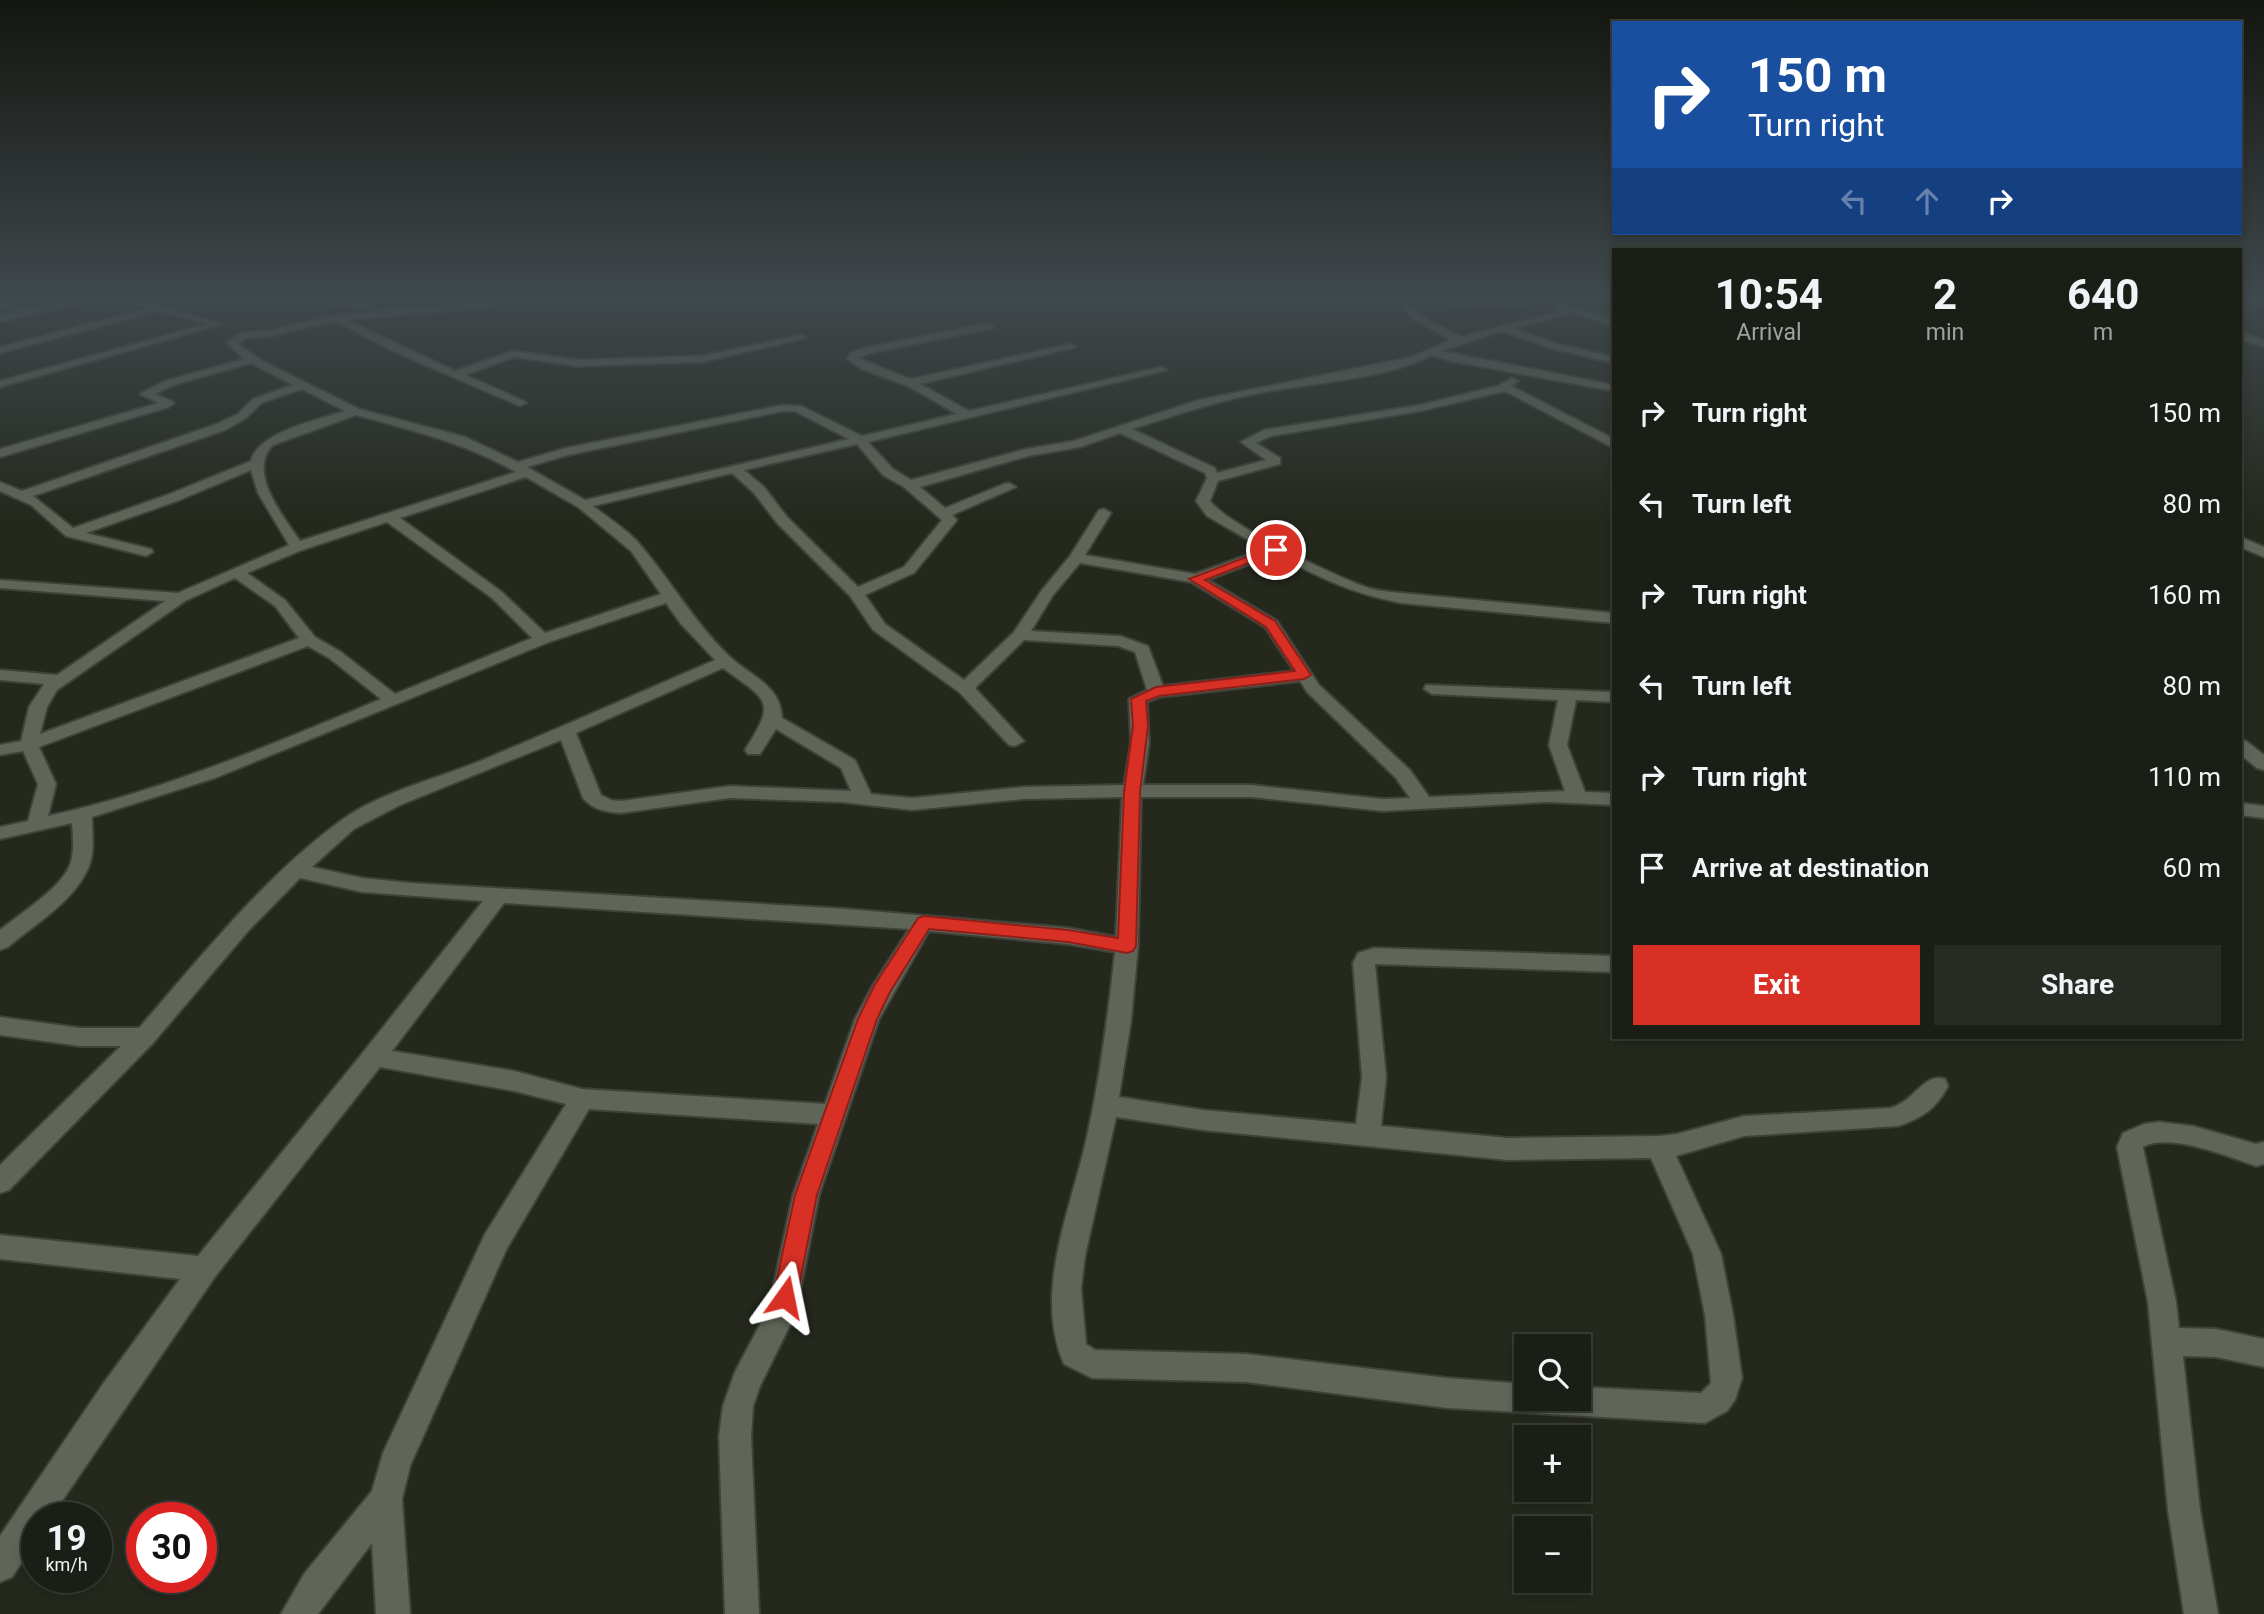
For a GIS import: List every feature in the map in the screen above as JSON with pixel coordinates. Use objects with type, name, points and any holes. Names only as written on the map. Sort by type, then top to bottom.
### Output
[{"type":"street","points":[[0,384],[53,369]]},
{"type":"street","points":[[0,453],[168,403],[146,394],[218,369]]},
{"type":"street","points":[[271,369],[355,411],[393,424],[461,440],[489,451],[583,504],[636,548],[668,597],[725,661],[764,690],[773,704],[773,720],[754,750]]},
{"type":"street","points":[[446,369],[520,403]]},
{"type":"street","points":[[456,374],[469,369]]},
{"type":"street","points":[[870,369],[908,383],[965,414]]},
{"type":"street","points":[[908,383],[970,369]]},
{"type":"street","points":[[909,484],[922,483],[1026,453],[1076,444],[1210,401],[1374,369]]},
{"type":"street","points":[[1512,369],[1612,387]]},
{"type":"street","points":[[583,504],[1162,370]]},
{"type":"street","points":[[1505,388],[1504,385],[1525,376],[1527,372]]},
{"type":"street","points":[[23,495],[221,427],[243,416],[257,401],[302,385]]},
{"type":"street","points":[[1612,443],[1505,388],[1408,411],[1268,433],[1247,442],[1276,461],[1213,478],[1203,496],[1206,507],[1236,529],[1343,583],[1367,592],[1401,598],[1612,618]]},
{"type":"street","points":[[36,826],[47,784],[29,745],[40,698],[61,680],[180,598],[236,572],[298,547],[389,517],[566,452],[783,408],[797,408],[859,439],[888,472],[909,484],[950,520],[909,570],[856,593]]},
{"type":"street","points":[[298,547],[262,488],[255,464],[260,448],[355,411]]},
{"type":"street","points":[[1121,429],[1205,468],[1213,478]]},
{"type":"street","points":[[71,533],[183,494],[255,464]]},
{"type":"street","points":[[734,468],[759,490],[782,520],[856,593],[879,627],[965,688],[1015,740]]},
{"type":"street","points":[[0,486],[23,495],[49,512],[71,533],[146,552]]},
{"type":"street","points":[[945,513],[1009,487]]},
{"type":"street","points":[[965,688],[1020,635],[1047,593],[1076,558],[1104,513]]},
{"type":"street","points":[[389,517],[497,595],[543,639]]},
{"type":"street","points":[[2242,542],[2264,553]]},
{"type":"street","points":[[1196,579],[1276,550]]},
{"type":"street","points":[[1076,558],[1196,579],[1271,624],[1313,688],[1403,774],[1424,804]]},
{"type":"street","points":[[236,572],[280,603],[309,640],[335,655],[394,701]]},
{"type":"street","points":[[0,584],[180,598]]},
{"type":"street","points":[[0,833],[82,814],[222,768],[543,639],[668,597]]},
{"type":"street","points":[[1020,635],[1132,644],[1142,649],[1156,692]]},
{"type":"street","points":[[0,750],[29,745],[108,712],[215,676],[309,640]]},
{"type":"street","points":[[0,1182],[145,1037],[242,925],[296,870],[347,825],[363,815],[725,661]]},
{"type":"street","points":[[0,675],[61,680]]},
{"type":"street","points":[[1304,675],[1156,692],[1138,699],[1140,743],[1132,792],[1127,946],[1105,1105],[1071,1256],[1067,1288],[1071,1344],[1081,1360],[1115,1366],[1195,1365],[1308,1374],[1447,1393],[1588,1404],[1704,1408],[1724,1390],[1727,1378],[1719,1315],[1707,1254],[1659,1147]]},
{"type":"street","points":[[1432,689],[1612,697]]},
{"type":"street","points":[[1568,695],[1558,745],[1577,797]]},
{"type":"street","points":[[773,720],[848,764],[863,798]]},
{"type":"street","points":[[566,730],[593,798],[607,806],[638,806],[730,792],[863,798],[912,804],[1023,793],[1252,791],[1382,805],[1577,797],[1612,799]]},
{"type":"street","points":[[2242,747],[2264,764]]},
{"type":"street","points":[[2242,809],[2264,812]]},
{"type":"street","points":[[0,942],[64,886],[77,871],[81,855],[82,814]]},
{"type":"street","points":[[296,870],[362,885],[924,922],[1068,936],[1127,946]]},
{"type":"street","points":[[0,1565],[114,1395],[204,1269],[374,1057],[498,896]]},
{"type":"street","points":[[742,1614],[735,1436],[738,1406],[746,1382],[777,1321],[785,1297],[806,1195],[867,1019],[881,990],[924,922]]},
{"type":"street","points":[[1367,1137],[1374,1077],[1364,963],[1366,959],[1374,956],[1491,958],[1577,965],[1612,964]]},
{"type":"street","points":[[0,1026],[80,1037],[145,1037]]},
{"type":"street","points":[[374,1057],[514,1082],[582,1099],[834,1115]]},
{"type":"street","points":[[1105,1105],[1203,1120],[1508,1149],[1659,1147],[1677,1145],[1744,1126],[1890,1118],[1911,1113],[1926,1101],[1936,1086]]},
{"type":"street","points":[[393,1614],[386,1499],[394,1464],[495,1243],[582,1099]]},
{"type":"street","points":[[2202,1614],[2184,1510],[2162,1302],[2130,1147],[2132,1139],[2152,1131],[2171,1132],[2256,1154],[2264,1153]]},
{"type":"street","points":[[0,1247],[204,1269]]},
{"type":"street","points":[[2167,1344],[2192,1339],[2264,1353]]},
{"type":"street","points":[[298,1614],[316,1586],[386,1499]]},
{"type":"route","points":[[785,1297],[806,1195],[867,1019],[881,990],[924,922],[1068,936],[1127,946],[1132,792],[1141,726],[1138,699],[1142,695],[1156,692],[1304,675],[1271,624],[1196,579],[1276,550]]}]
